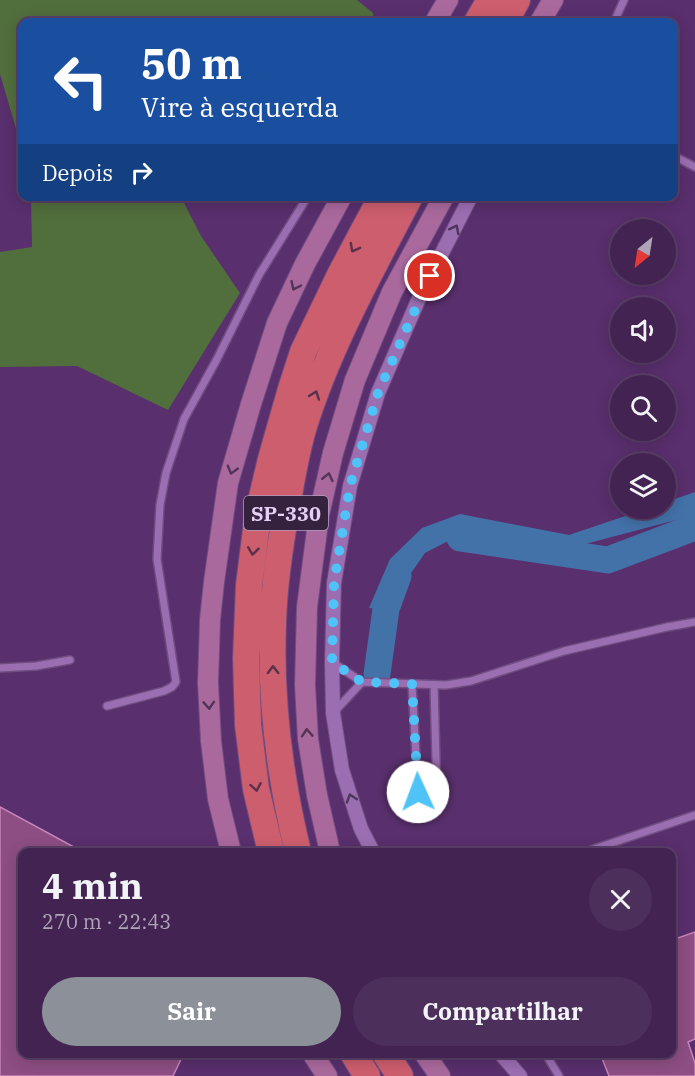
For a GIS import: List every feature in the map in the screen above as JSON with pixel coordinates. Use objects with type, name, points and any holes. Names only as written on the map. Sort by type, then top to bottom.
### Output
[{"type":"highway","points":[[479,18],[490,0]]},
{"type":"highway","points":[[507,18],[517,0]]},
{"type":"highway","name":"SP-330","points":[[270,848],[256,789],[248,725],[246,658],[249,585],[258,514],[274,449],[303,352],[379,201]]},
{"type":"highway","name":"SP-330","points":[[297,848],[289,815],[274,697],[273,623],[279,553],[294,468],[304,427],[328,359],[364,283],[407,201]]},
{"type":"highway","points":[[355,1058],[368,1076]]},
{"type":"highway","points":[[388,1058],[400,1076]]},
{"type":"main road","points":[[437,18],[448,0]]},
{"type":"main road","points":[[542,18],[553,0]]},
{"type":"main road","points":[[230,848],[218,799],[208,683],[210,620],[228,483],[277,323],[305,264],[339,201]]},
{"type":"main road","points":[[329,848],[317,795],[308,739],[305,686],[307,607],[319,515],[333,453],[355,380],[392,292],[441,201]]},
{"type":"main road","points":[[308,1058],[314,1076]]},
{"type":"main road","points":[[315,1058],[327,1076]]},
{"type":"main road","points":[[427,1058],[440,1076]]},
{"type":"street","points":[[371,848],[361,829],[345,779],[333,713],[334,583],[350,486],[378,393],[420,297],[468,201]]},
{"type":"street","points":[[505,1058],[520,1076]]},
{"type":"lane","points":[[616,18],[624,0]]},
{"type":"lane","points":[[678,158],[695,166]]},
{"type":"lane","points":[[106,706],[164,691],[176,682],[157,559],[160,505],[166,473],[184,419],[259,275],[305,201]]},
{"type":"lane","points":[[332,662],[362,682],[446,685],[471,681],[564,651],[695,622]]},
{"type":"lane","points":[[0,668],[36,666],[70,660]]},
{"type":"lane","points":[[333,713],[362,682]]},
{"type":"lane","points":[[412,684],[418,792],[422,806],[430,808],[437,798],[434,685]]},
{"type":"lane","points":[[597,848],[695,815]]},
{"type":"lane","points":[[547,1058],[559,1076]]},
{"type":"green space","points":[[0,0],[357,0],[373,13],[374,18],[18,18],[18,135],[0,74]]},
{"type":"green space","points":[[31,201],[183,201],[201,236],[240,293],[168,410],[77,366],[0,367],[0,252],[32,247]]},
{"type":"water","points":[[695,492],[695,515],[570,548],[450,540],[425,553],[409,576],[397,610],[369,608],[390,559],[422,528],[460,514],[569,535],[616,519],[676,519],[676,499]]},
{"type":"building","points":[[0,807],[76,848],[18,848],[18,1058],[182,1058],[173,1076],[0,1076]]},
{"type":"building","points":[[695,932],[695,1039],[688,1042],[695,1063],[695,1076],[609,1076],[602,1058],[676,1058],[676,939]]},
{"type":"waterway","points":[[460,538],[608,560],[695,527]]},
{"type":"waterway","points":[[377,674],[386,609],[398,576]]},
{"type":"route","points":[[418,792],[412,684],[362,682],[332,662],[334,583],[350,486],[378,393],[430,276]]}]
